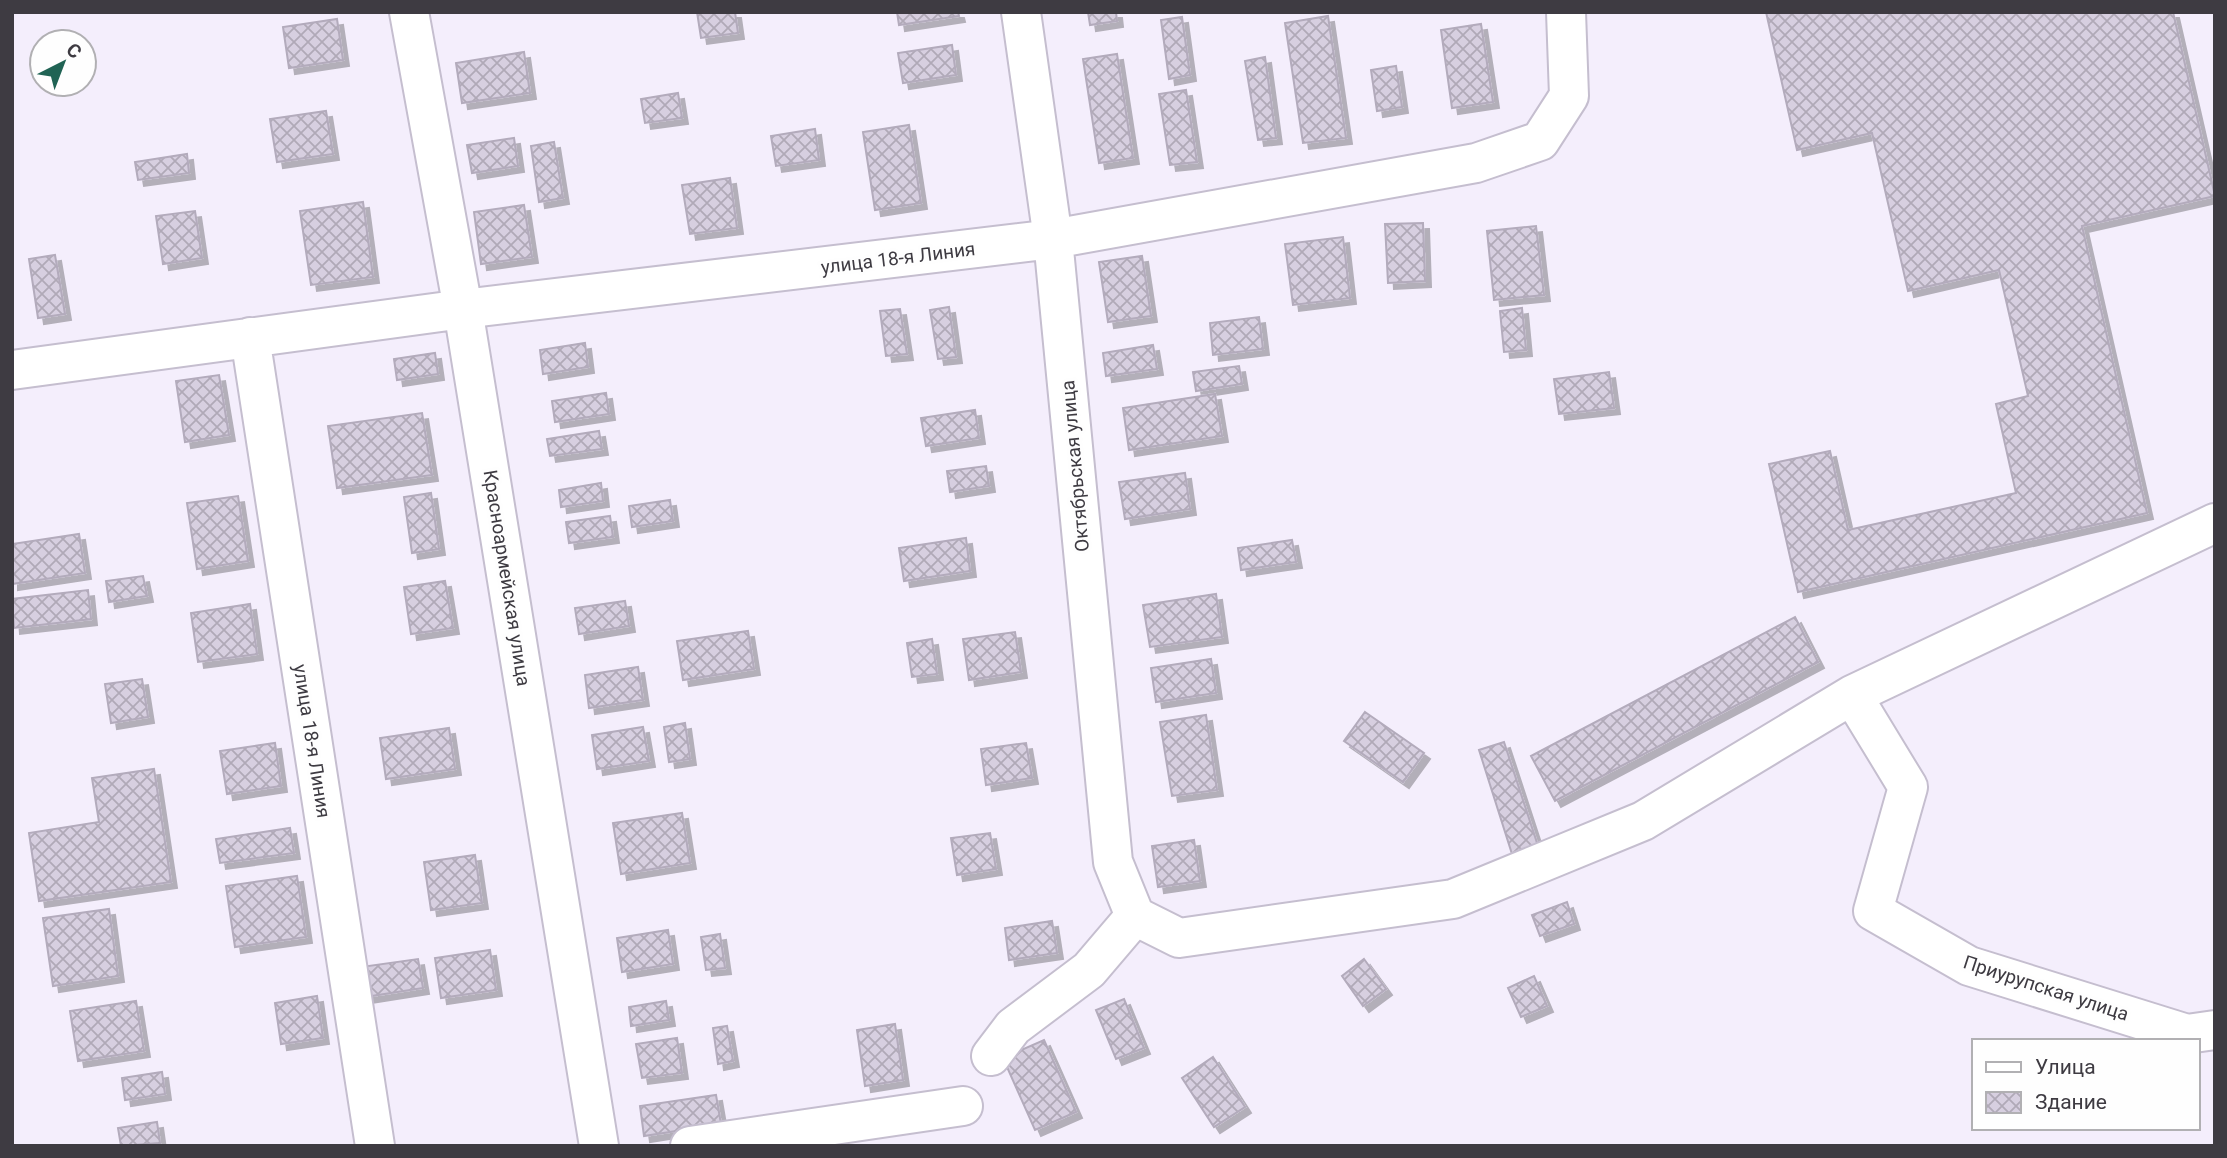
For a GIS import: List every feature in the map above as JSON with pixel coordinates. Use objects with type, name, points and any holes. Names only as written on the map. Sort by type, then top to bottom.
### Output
[{"type":"street","name":"Красноармейская улица","points":[[408,12],[463,309],[598,1146]]},
{"type":"street","name":"Октябрьская улица","points":[[1021,12],[1053,239],[1113,862],[1135,916]]},
{"type":"street","name":"улица 18-я Линия","points":[[12,370],[463,309],[1053,239],[1476,163],[1540,141],[1569,96],[1566,12]]},
{"type":"street","name":"улица 18-я Линия","points":[[250,337],[375,1146]]},
{"type":"street","points":[[991,1056],[1013,1027],[1089,970],[1135,916],[1179,938],[1453,898],[1643,821],[1852,695],[2215,523]]},
{"type":"street","name":"Приурупская улица","points":[[1852,695],[1908,787],[1873,911],[1969,966],[2188,1034],[2215,1030]]},
{"type":"street","points":[[690,1146],[963,1106]]},
{"type":"building","points":[[697,12],[735,12],[738,33],[701,38]]},
{"type":"building","points":[[897,12],[958,12],[959,16],[899,25]]},
{"type":"building","points":[[1088,12],[1116,12],[1117,21],[1090,25]]},
{"type":"building","points":[[1766,12],[2173,12],[2215,196],[2082,226],[2147,513],[1798,592],[1769,464],[1830,451],[1848,530],[2016,493],[1996,404],[2028,396],[1999,270],[1908,291],[1872,133],[1797,150]]},
{"type":"building","points":[[1328,16],[1346,138],[1303,143],[1285,23]]},
{"type":"building","points":[[1182,17],[1190,75],[1169,79],[1161,20]]},
{"type":"building","points":[[337,19],[343,60],[289,68],[283,27]]},
{"type":"building","points":[[1481,24],[1493,102],[1452,108],[1441,30]]},
{"type":"building","points":[[952,45],[956,75],[903,83],[898,53]]},
{"type":"building","points":[[524,52],[530,93],[462,103],[456,63]]},
{"type":"building","points":[[1117,54],[1133,158],[1099,163],[1083,59]]},
{"type":"building","points":[[1265,57],[1276,138],[1258,140],[1245,61]]},
{"type":"building","points":[[1396,66],[1402,107],[1377,111],[1371,70]]},
{"type":"building","points":[[1186,90],[1197,162],[1170,165],[1159,94]]},
{"type":"building","points":[[678,93],[682,118],[645,123],[641,99]]},
{"type":"building","points":[[326,111],[333,154],[277,162],[270,119]]},
{"type":"building","points":[[909,125],[921,203],[875,210],[863,132]]},
{"type":"building","points":[[815,129],[819,160],[776,166],[771,136]]},
{"type":"building","points":[[514,138],[518,166],[472,173],[467,145]]},
{"type":"building","points":[[554,142],[563,198],[539,202],[531,146]]},
{"type":"building","points":[[187,154],[189,173],[138,180],[135,162]]},
{"type":"building","points":[[730,178],[737,228],[690,234],[682,185]]},
{"type":"building","points":[[363,202],[373,277],[311,285],[300,211]]},
{"type":"building","points":[[524,205],[532,257],[481,264],[474,212]]},
{"type":"building","points":[[195,211],[202,258],[163,264],[156,216]]},
{"type":"building","points":[[1423,223],[1425,281],[1388,283],[1385,224]]},
{"type":"building","points":[[1536,226],[1544,295],[1494,300],[1487,231]]},
{"type":"building","points":[[1343,237],[1350,298],[1293,305],[1285,244]]},
{"type":"building","points":[[55,255],[65,314],[38,318],[29,259]]},
{"type":"building","points":[[1142,256],[1151,316],[1108,322],[1099,262]]},
{"type":"building","points":[[949,307],[956,357],[938,359],[930,310]]},
{"type":"building","points":[[1522,308],[1526,350],[1504,352],[1500,311]]},
{"type":"building","points":[[900,309],[907,354],[886,356],[880,311]]},
{"type":"building","points":[[1259,317],[1263,349],[1213,355],[1210,323]]},
{"type":"building","points":[[585,343],[588,367],[543,374],[540,350]]},
{"type":"building","points":[[1153,345],[1157,369],[1106,376],[1103,353]]},
{"type":"building","points":[[435,353],[438,374],[397,380],[394,359]]},
{"type":"building","points":[[1239,366],[1242,384],[1196,391],[1193,372]]},
{"type":"building","points":[[1609,372],[1614,408],[1559,414],[1554,379]]},
{"type":"building","points":[[219,375],[229,435],[185,442],[176,381]]},
{"type":"building","points":[[606,393],[609,414],[555,422],[552,401]]},
{"type":"building","points":[[1215,394],[1222,436],[1129,450],[1123,408]]},
{"type":"building","points":[[975,410],[979,438],[926,446],[921,418]]},
{"type":"building","points":[[422,413],[432,475],[337,488],[328,426]]},
{"type":"building","points":[[599,431],[602,449],[550,456],[547,439]]},
{"type":"building","points":[[986,466],[989,486],[950,492],[947,471]]},
{"type":"building","points":[[1185,473],[1190,509],[1125,519],[1119,482]]},
{"type":"building","points":[[601,483],[603,501],[561,507],[559,490]]},
{"type":"building","points":[[431,493],[439,549],[412,553],[404,497]]},
{"type":"building","points":[[238,496],[248,561],[197,569],[187,503]]},
{"type":"building","points":[[670,500],[673,521],[632,527],[629,506]]},
{"type":"building","points":[[610,516],[613,537],[569,543],[566,522]]},
{"type":"building","points":[[79,534],[85,573],[12,584],[12,544]]},
{"type":"building","points":[[966,538],[970,571],[904,581],[899,548]]},
{"type":"building","points":[[1292,540],[1296,562],[1241,570],[1238,548]]},
{"type":"building","points":[[143,576],[147,596],[109,602],[106,581]]},
{"type":"building","points":[[445,581],[453,628],[411,634],[404,587]]},
{"type":"building","points":[[88,590],[91,619],[14,628],[12,599]]},
{"type":"building","points":[[1216,594],[1222,637],[1150,647],[1143,605]]},
{"type":"building","points":[[625,601],[629,626],[579,634],[575,608]]},
{"type":"building","points":[[250,604],[257,654],[198,662],[191,613]]},
{"type":"building","points":[[1795,617],[1818,662],[1555,801],[1531,756]]},
{"type":"building","points":[[748,631],[754,669],[683,680],[677,641]]},
{"type":"building","points":[[1015,632],[1021,672],[969,680],[963,639]]},
{"type":"building","points":[[932,639],[937,674],[912,677],[907,643]]},
{"type":"building","points":[[1211,659],[1216,693],[1156,702],[1151,668]]},
{"type":"building","points":[[638,667],[643,700],[589,708],[585,675]]},
{"type":"building","points":[[142,679],[148,717],[111,723],[105,684]]},
{"type":"building","points":[[1365,712],[1424,753],[1403,782],[1344,741]]},
{"type":"building","points":[[1206,715],[1217,790],[1172,796],[1160,722]]},
{"type":"building","points":[[685,723],[690,759],[669,762],[664,727]]},
{"type":"building","points":[[643,727],[649,761],[597,769],[592,735]]},
{"type":"building","points":[[449,728],[455,769],[386,779],[380,738]]},
{"type":"building","points":[[1504,742],[1538,846],[1512,854],[1479,750]]},
{"type":"building","points":[[275,743],[281,786],[227,794],[220,751]]},
{"type":"building","points":[[1026,743],[1032,778],[986,785],[981,749]]},
{"type":"building","points":[[154,769],[171,882],[39,901],[29,833],[99,822],[92,778]]},
{"type":"building","points":[[682,813],[690,863],[621,874],[613,823]]},
{"type":"building","points":[[290,828],[294,853],[220,863],[216,839]]},
{"type":"building","points":[[990,833],[996,869],[957,875],[951,838]]},
{"type":"building","points":[[1194,840],[1200,881],[1158,887],[1152,846]]},
{"type":"building","points":[[475,855],[482,903],[431,910],[424,862]]},
{"type":"building","points":[[297,876],[306,937],[235,947],[226,886]]},
{"type":"building","points":[[1567,902],[1574,924],[1540,936],[1532,915]]},
{"type":"building","points":[[109,909],[118,976],[53,986],[43,918]]},
{"type":"building","points":[[1052,921],[1057,953],[1009,960],[1005,928]]},
{"type":"building","points":[[668,930],[673,964],[622,972],[617,938]]},
{"type":"building","points":[[720,934],[725,968],[706,970],[701,937]]},
{"type":"building","points":[[490,950],[496,990],[441,998],[435,958]]},
{"type":"building","points":[[418,959],[423,988],[365,997],[361,967]]},
{"type":"building","points":[[1364,959],[1386,989],[1363,1006],[1342,976]]},
{"type":"building","points":[[1534,976],[1547,1006],[1521,1017],[1508,988]]},
{"type":"building","points":[[317,996],[323,1038],[281,1044],[275,1003]]},
{"type":"building","points":[[1124,999],[1144,1048],[1116,1059],[1096,1010]]},
{"type":"building","points":[[136,1001],[144,1051],[78,1061],[70,1011]]},
{"type":"building","points":[[666,1001],[669,1020],[631,1026],[629,1007]]},
{"type":"building","points":[[895,1024],[903,1080],[865,1086],[857,1030]]},
{"type":"building","points":[[727,1026],[733,1061],[718,1064],[713,1028]]},
{"type":"building","points":[[677,1038],[682,1073],[642,1078],[636,1044]]},
{"type":"building","points":[[1044,1040],[1076,1112],[1035,1130],[1003,1058]]},
{"type":"building","points":[[1213,1057],[1245,1107],[1214,1127],[1182,1078]]},
{"type":"building","points":[[162,1072],[165,1094],[125,1100],[122,1078]]},
{"type":"building","points":[[716,1095],[721,1124],[644,1136],[640,1106]]},
{"type":"building","points":[[157,1122],[160,1143],[121,1146],[118,1128]]}]
